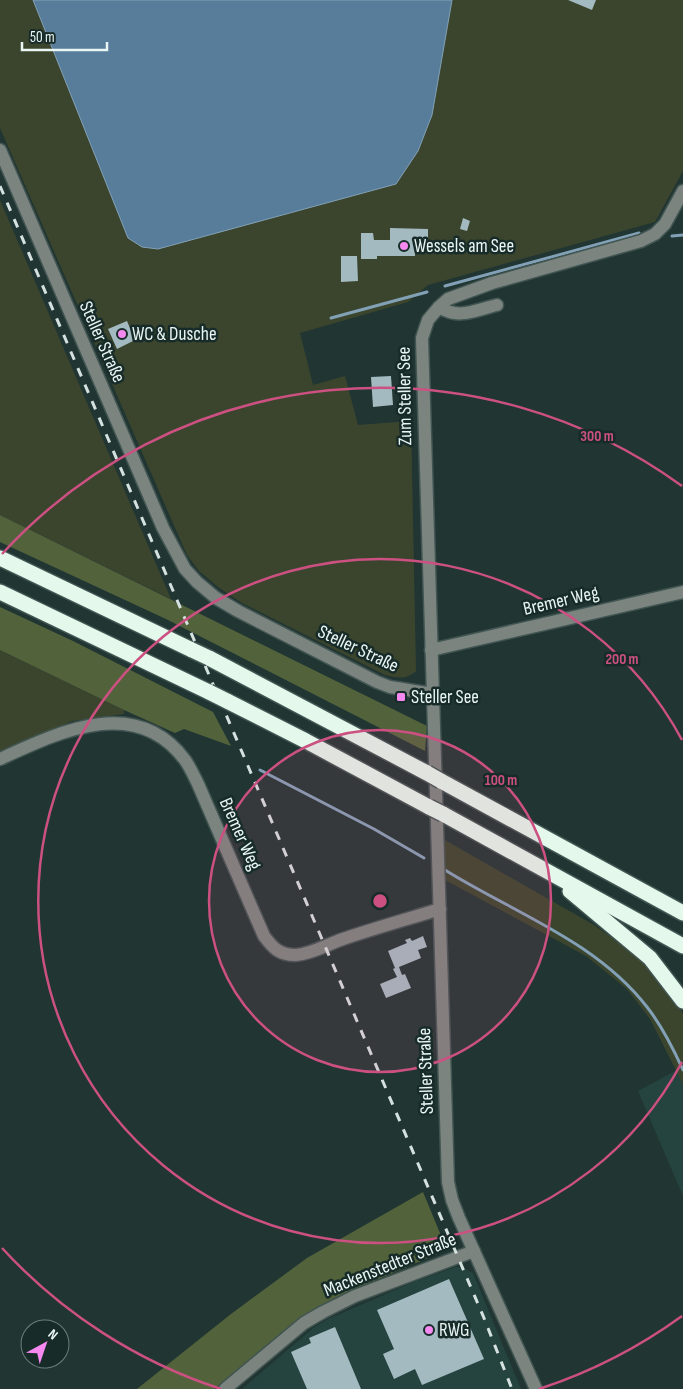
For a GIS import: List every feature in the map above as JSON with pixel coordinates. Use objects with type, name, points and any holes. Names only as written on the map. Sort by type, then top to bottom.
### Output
[{"type":"highway","points":[[0,558],[210,658],[442,781],[683,913]]},
{"type":"highway","points":[[0,592],[209,692],[306,741],[542,867],[683,946]]},
{"type":"highway","points":[[542,867],[650,958],[683,1001]]},
{"type":"street","name":"Steller Straße","points":[[0,150],[163,528],[184,569],[216,598],[327,657],[390,687],[433,694],[448,1182],[452,1200],[536,1389]]},
{"type":"street","name":"Zum Steller See","points":[[431,650],[422,347],[422,338],[428,320],[448,299],[492,283],[641,241],[655,234],[665,224],[683,190]]},
{"type":"street","points":[[439,307],[448,313],[458,315],[497,305]]},
{"type":"street","name":"Bremer Weg","points":[[431,650],[683,592]]},
{"type":"street","points":[[431,650],[433,694]]},
{"type":"street","name":"Bremer Weg","points":[[0,759],[55,735],[106,722],[130,724],[156,734],[170,743],[186,761],[198,784],[264,936],[273,948],[280,952],[296,955],[311,951],[440,909]]},
{"type":"street","name":"Mackenstedter Straße","points":[[225,1389],[304,1323],[323,1312],[355,1296],[474,1251]]},
{"type":"shaded area","points":[[677,1070],[683,1084],[683,1196],[638,1091]]},
{"type":"shaded area","points":[[456,1267],[473,1273],[521,1389],[242,1389],[313,1328],[328,1319],[414,1282]]},
{"type":"green space","points":[[0,0],[683,0],[683,171],[655,222],[428,285],[408,302],[300,333],[313,385],[345,376],[358,425],[411,421],[416,671],[409,676],[402,678],[385,675],[242,603],[199,571],[187,555],[0,128]]},
{"type":"green space","points":[[0,200],[171,599],[0,515]]},
{"type":"green space","points":[[0,515],[427,726],[425,751],[166,619],[0,542]]},
{"type":"green space","points":[[0,607],[73,641],[213,712],[231,746],[184,729],[175,733],[0,650]]},
{"type":"green space","points":[[0,650],[124,710],[124,714],[72,721],[0,755]]},
{"type":"green space","points":[[443,839],[594,925],[640,958],[676,1001],[683,1014],[683,1084],[650,1019],[627,989],[586,956],[445,880]]},
{"type":"green space","points":[[423,1192],[447,1250],[352,1290],[315,1309],[214,1389],[137,1389],[231,1314],[307,1258]]},
{"type":"water","points":[[33,0],[452,0],[432,115],[418,151],[396,184],[158,249],[142,247],[128,238]]},
{"type":"building","points":[[568,0],[596,0],[592,10]]},
{"type":"building","points":[[463,218],[470,221],[467,231],[460,229]]},
{"type":"building","points":[[390,228],[428,229],[428,242],[415,242],[415,256],[377,256],[377,259],[361,259],[361,233],[373,233],[374,240],[390,240]]},
{"type":"building","points":[[341,256],[357,256],[358,281],[341,282]]},
{"type":"building","name":"WC & Dusche","points":[[127,321],[135,340],[117,349],[108,329]]},
{"type":"building","points":[[391,376],[393,405],[373,407],[371,377]]},
{"type":"building","points":[[423,936],[427,947],[418,950],[421,958],[399,967],[402,975],[405,974],[411,988],[386,998],[380,984],[397,977],[388,951],[407,943],[405,940],[410,938],[412,941]]},
{"type":"building","name":"RWG","points":[[449,1279],[484,1359],[422,1385],[415,1369],[394,1379],[383,1354],[394,1349],[377,1310]]},
{"type":"building","points":[[335,1327],[361,1389],[307,1389],[291,1352],[311,1343],[309,1338]]},
{"type":"waterway","points":[[445,286],[639,233]]},
{"type":"waterway","points":[[672,236],[683,235]]},
{"type":"waterway","points":[[331,318],[427,292]]},
{"type":"waterway","points":[[260,770],[374,829],[424,858]]},
{"type":"waterway","points":[[445,870],[553,930],[604,964],[627,984],[647,1007],[667,1037],[683,1070]]},
{"type":"railway","points":[[0,186],[484,1318],[512,1389]]},
{"type":"place","name":"Wessels am See","points":[[404,246]]},
{"type":"place","name":"WC & Dusche","points":[[122,334]]},
{"type":"place","name":"Steller See","points":[[401,697]]},
{"type":"place","name":"RWG","points":[[429,1330]]}]
